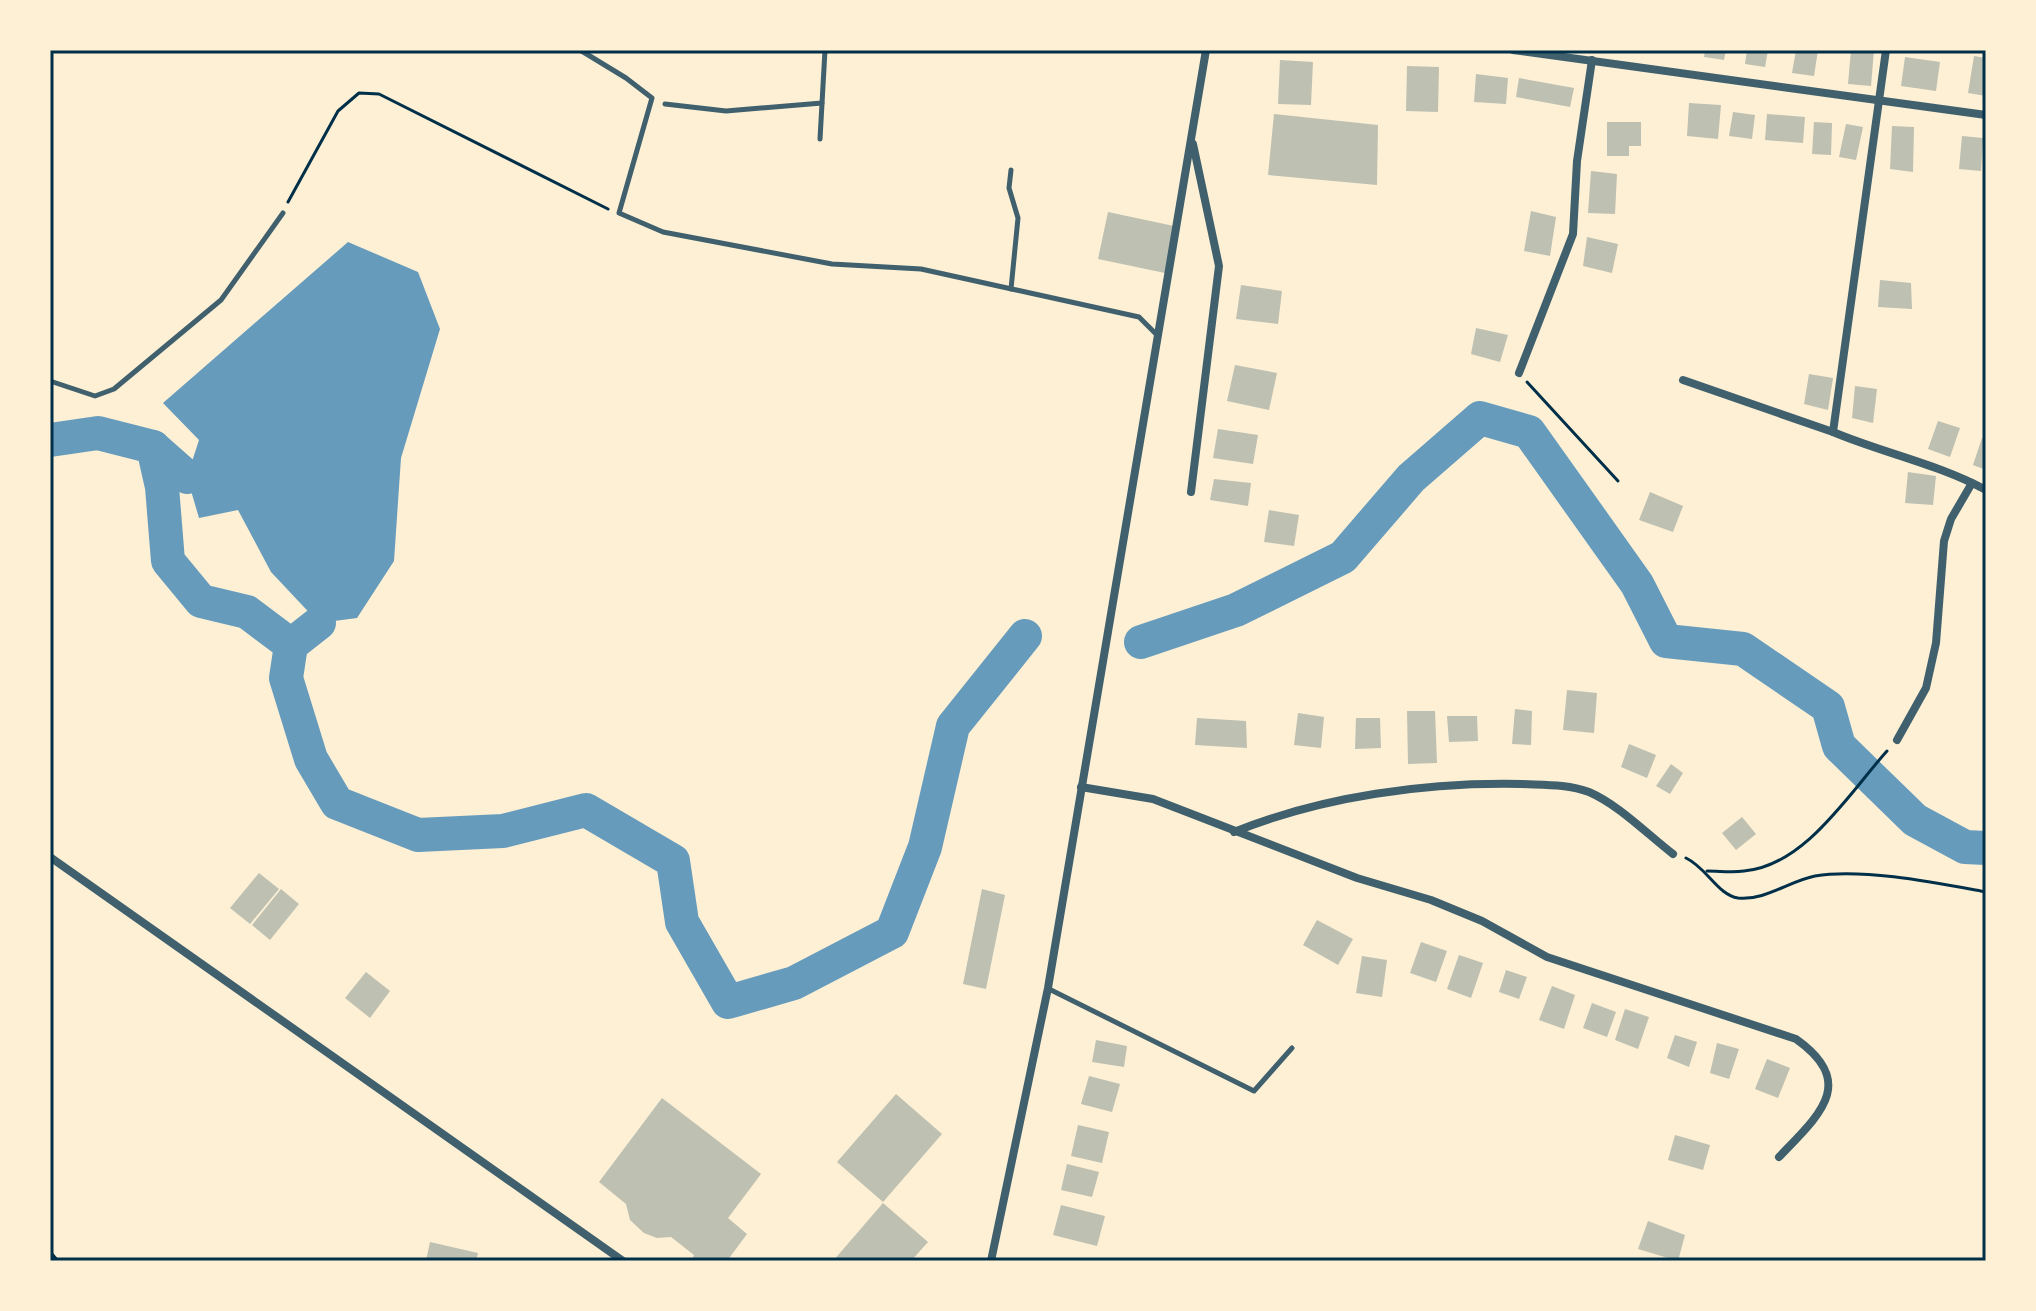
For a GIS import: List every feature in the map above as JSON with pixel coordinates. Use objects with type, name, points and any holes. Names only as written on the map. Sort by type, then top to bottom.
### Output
[{"type":"street","points":[[991,1261],[1048,988],[1160,339],[1206,50]]},
{"type":"street","points":[[1513,50],[1880,98],[1986,115]]},
{"type":"street","points":[[1833,432],[1886,50]]},
{"type":"street","points":[[1519,373],[1573,234],[1577,161],[1592,60]]},
{"type":"street","points":[[1191,492],[1219,266],[1192,140]]},
{"type":"street","points":[[1683,380],[1986,490]]},
{"type":"street","points":[[1897,740],[1926,688],[1936,643],[1944,541],[1951,519],[1972,483]]},
{"type":"street","points":[[1234,833],[1314,806],[1375,796],[1477,783],[1557,785],[1589,792],[1673,854]]},
{"type":"street","points":[[1081,787],[1153,799],[1234,833],[1357,878],[1431,900],[1482,921],[1547,957],[1796,1039],[1815,1052],[1828,1073],[1829,1094],[1819,1114],[1779,1157]]},
{"type":"street","points":[[50,857],[623,1261]]},
{"type":"lane","points":[[580,50],[652,98],[619,213],[663,232],[832,264],[921,269],[1139,317],[1160,339]]},
{"type":"lane","points":[[820,139],[825,50]]},
{"type":"lane","points":[[665,104],[726,111],[822,103]]},
{"type":"lane","points":[[1011,170],[1009,188],[1018,218],[1011,289]]},
{"type":"lane","points":[[50,381],[95,396],[114,389],[221,300],[283,213]]},
{"type":"lane","points":[[1048,988],[1254,1091],[1292,1048]]},
{"type":"path","points":[[283,213],[338,111],[359,93],[379,94],[619,213]]},
{"type":"path","points":[[1519,373],[1618,481]]},
{"type":"path","points":[[1673,854],[1707,871],[1747,872],[1782,857],[1819,832],[1897,740]]},
{"type":"path","points":[[1707,871],[1718,888],[1736,898],[1756,897],[1815,876],[1866,876],[1986,892]]},
{"type":"path","points":[[52,1254],[58,1261]]},
{"type":"water","points":[[348,242],[418,272],[440,329],[401,458],[394,561],[357,618],[319,623],[271,572],[238,510],[199,518],[187,477],[199,440],[163,403]]},
{"type":"building","points":[[1705,50],[1726,50],[1724,60],[1704,57]]},
{"type":"building","points":[[1747,50],[1768,50],[1765,67],[1745,64]]},
{"type":"building","points":[[1796,50],[1818,50],[1814,76],[1792,73]]},
{"type":"building","points":[[1851,50],[1874,50],[1871,86],[1848,84]]},
{"type":"building","points":[[1974,56],[1986,58],[1986,96],[1968,93]]},
{"type":"building","points":[[1905,57],[1940,62],[1936,91],[1901,86]]},
{"type":"building","points":[[1280,60],[1313,62],[1311,105],[1278,104]]},
{"type":"building","points":[[1407,66],[1439,67],[1438,112],[1406,111]]},
{"type":"building","points":[[1476,74],[1508,78],[1506,104],[1474,102]]},
{"type":"building","points":[[1519,78],[1574,88],[1570,107],[1516,97]]},
{"type":"building","points":[[1689,103],[1721,105],[1718,139],[1687,136]]},
{"type":"building","points":[[1733,112],[1755,115],[1752,139],[1729,136]]},
{"type":"building","points":[[1274,114],[1378,125],[1377,185],[1268,175]]},
{"type":"building","points":[[1767,114],[1805,117],[1803,143],[1765,140]]},
{"type":"building","points":[[1607,122],[1641,122],[1641,146],[1629,146],[1629,156],[1607,156]]},
{"type":"building","points":[[1814,122],[1832,123],[1831,155],[1812,154]]},
{"type":"building","points":[[1846,124],[1863,127],[1856,160],[1839,157]]},
{"type":"building","points":[[1892,126],[1914,127],[1913,172],[1890,169]]},
{"type":"building","points":[[1962,136],[1983,138],[1981,171],[1959,169]]},
{"type":"building","points":[[1591,171],[1617,174],[1615,214],[1588,213]]},
{"type":"building","points":[[1531,211],[1556,217],[1550,256],[1524,251]]},
{"type":"building","points":[[1108,212],[1174,226],[1165,273],[1098,259]]},
{"type":"building","points":[[1587,237],[1618,244],[1612,273],[1583,266]]},
{"type":"building","points":[[1880,280],[1911,283],[1912,309],[1878,307]]},
{"type":"building","points":[[1241,285],[1282,291],[1278,324],[1236,319]]},
{"type":"building","points":[[1476,328],[1508,335],[1500,362],[1471,354]]},
{"type":"building","points":[[1235,365],[1277,373],[1269,410],[1227,401]]},
{"type":"building","points":[[1809,374],[1833,378],[1828,410],[1804,404]]},
{"type":"building","points":[[1855,386],[1877,389],[1873,423],[1852,418]]},
{"type":"building","points":[[1938,421],[1960,428],[1950,457],[1928,449]]},
{"type":"building","points":[[1218,429],[1258,435],[1253,464],[1213,458]]},
{"type":"building","points":[[1982,438],[1986,439],[1986,470],[1973,465]]},
{"type":"building","points":[[1908,472],[1936,476],[1933,505],[1905,503]]},
{"type":"building","points":[[1214,479],[1251,483],[1248,506],[1210,500]]},
{"type":"building","points":[[1650,492],[1683,506],[1673,532],[1639,520]]},
{"type":"building","points":[[1269,510],[1299,515],[1294,546],[1264,542]]},
{"type":"building","points":[[1567,690],[1597,693],[1594,733],[1563,730]]},
{"type":"building","points":[[1515,709],[1532,711],[1531,745],[1512,744]]},
{"type":"building","points":[[1407,711],[1435,711],[1437,763],[1408,764]]},
{"type":"building","points":[[1298,713],[1324,717],[1321,748],[1294,745]]},
{"type":"building","points":[[1447,716],[1477,716],[1478,741],[1449,742]]},
{"type":"building","points":[[1197,718],[1246,721],[1247,748],[1195,745]]},
{"type":"building","points":[[1356,718],[1380,718],[1381,748],[1355,749]]},
{"type":"building","points":[[1629,744],[1656,755],[1647,778],[1621,767]]},
{"type":"building","points":[[1671,764],[1683,773],[1670,794],[1656,786]]},
{"type":"building","points":[[1742,817],[1756,834],[1736,850],[1722,833]]},
{"type":"building","points":[[259,873],[279,889],[250,924],[230,908]]},
{"type":"building","points":[[281,889],[299,904],[270,940],[252,925]]},
{"type":"building","points":[[982,889],[1005,895],[986,989],[963,984]]},
{"type":"building","points":[[1317,920],[1353,939],[1338,965],[1303,945]]},
{"type":"building","points":[[1421,942],[1447,951],[1436,982],[1410,973]]},
{"type":"building","points":[[1459,955],[1483,963],[1471,998],[1447,989]]},
{"type":"building","points":[[1362,956],[1387,960],[1382,997],[1356,993]]},
{"type":"building","points":[[1506,970],[1527,977],[1519,999],[1499,992]]},
{"type":"building","points":[[366,972],[390,991],[370,1018],[345,998]]},
{"type":"building","points":[[1552,986],[1575,995],[1564,1029],[1539,1020]]},
{"type":"building","points":[[1592,1003],[1616,1012],[1607,1037],[1583,1028]]},
{"type":"building","points":[[1625,1009],[1649,1017],[1638,1049],[1615,1040]]},
{"type":"building","points":[[1675,1035],[1697,1042],[1689,1067],[1667,1058]]},
{"type":"building","points":[[1096,1040],[1127,1046],[1124,1067],[1092,1062]]},
{"type":"building","points":[[1717,1043],[1739,1049],[1729,1079],[1710,1073]]},
{"type":"building","points":[[1767,1059],[1790,1068],[1778,1098],[1755,1089]]},
{"type":"building","points":[[1089,1076],[1120,1084],[1112,1112],[1081,1104]]},
{"type":"building","points":[[896,1094],[942,1134],[883,1202],[837,1162]]},
{"type":"building","points":[[662,1098],[761,1174],[728,1218],[747,1234],[727,1261],[691,1261],[694,1255],[671,1237],[657,1238],[644,1233],[630,1220],[626,1204],[599,1182]]},
{"type":"building","points":[[1078,1125],[1109,1132],[1102,1163],[1071,1156]]},
{"type":"building","points":[[1675,1135],[1710,1145],[1703,1170],[1668,1160]]},
{"type":"building","points":[[1067,1164],[1099,1172],[1092,1197],[1061,1190]]},
{"type":"building","points":[[883,1203],[928,1242],[911,1261],[833,1261]]},
{"type":"building","points":[[1061,1205],[1105,1216],[1097,1246],[1053,1235]]},
{"type":"building","points":[[1648,1221],[1685,1235],[1678,1261],[1638,1249]]},
{"type":"building","points":[[430,1242],[478,1253],[476,1261],[426,1261]]},
{"type":"waterway","points":[[1141,642],[1236,610],[1343,557],[1411,478],[1480,418],[1529,432],[1637,584],[1666,641],[1743,649],[1828,707],[1839,746],[1915,820],[1965,847],[1986,848]]},
{"type":"waterway","points":[[50,440],[98,433],[153,447],[162,487],[168,561],[201,601],[247,612],[291,645],[286,678],[311,759],[337,803],[418,835],[503,831],[586,810],[673,861],[682,922],[728,1002],[794,983],[892,932],[925,847],[953,726],[1025,636]]},
{"type":"waterway","points":[[153,447],[187,477]]},
{"type":"waterway","points":[[291,645],[319,623]]}]
